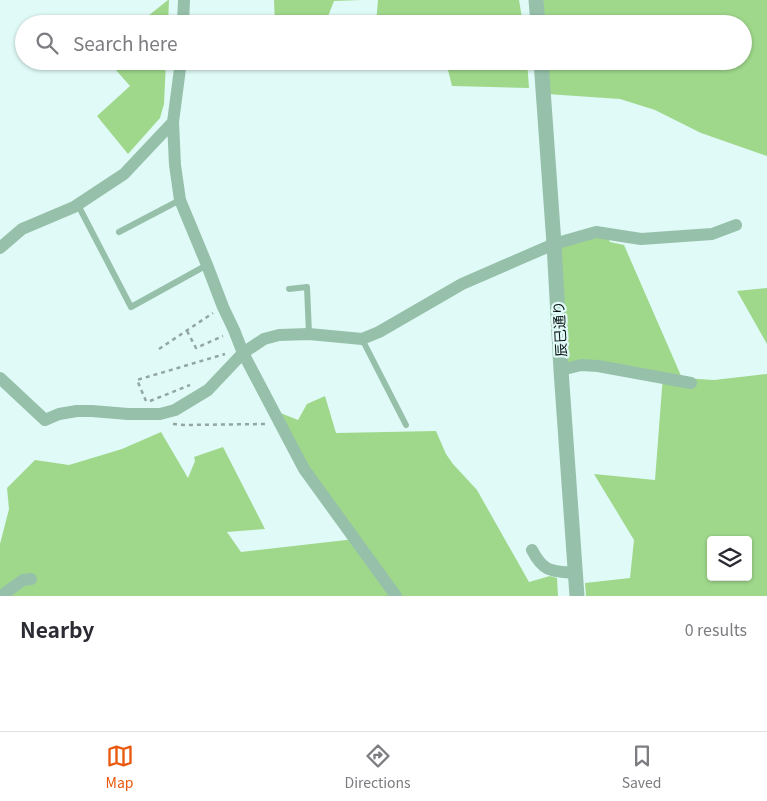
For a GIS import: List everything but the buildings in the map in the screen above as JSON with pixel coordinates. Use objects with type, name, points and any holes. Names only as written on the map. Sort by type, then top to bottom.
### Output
[{"type":"street","points":[[183,15],[184,0]]},
{"type":"street","points":[[536,0],[537,15]]},
{"type":"street","points":[[180,70],[173,122],[175,165],[180,200],[223,307],[242,351],[304,469],[396,596]]},
{"type":"street","name":"辰巳通り","points":[[542,70],[577,596]]},
{"type":"street","points":[[0,248],[22,229],[78,205],[124,174],[173,122]]},
{"type":"street","points":[[0,378],[45,420],[59,414],[92,410],[128,414],[160,414],[175,410],[208,390],[242,351],[272,336],[309,334],[362,339],[379,332],[462,284],[554,244],[596,232],[641,239],[712,234],[736,225]]},
{"type":"street","points":[[561,370],[581,365],[598,366],[691,383]]},
{"type":"street","points":[[532,550],[537,560],[544,567],[554,572],[576,574]]},
{"type":"street","points":[[1,596],[23,580],[31,579]]},
{"type":"lane","points":[[119,232],[180,200]]},
{"type":"lane","points":[[78,205],[132,307],[207,265]]},
{"type":"lane","points":[[289,288],[307,287],[309,334]]},
{"type":"lane","points":[[362,339],[406,425]]},
{"type":"path","points":[[159,349],[223,307]]},
{"type":"path","points":[[187,332],[196,348],[234,330]]},
{"type":"path","points":[[190,385],[146,402],[137,380],[242,351]]},
{"type":"path","points":[[165,424],[280,424]]},
{"type":"green space","points":[[168,0],[169,0],[168,15],[149,15]]},
{"type":"green space","points":[[274,0],[362,0],[334,1],[329,15],[275,15]]},
{"type":"green space","points":[[378,0],[519,0],[522,15],[377,15]]},
{"type":"green space","points":[[543,0],[767,0],[767,156],[701,133],[655,110],[620,99],[547,94],[546,70],[752,70],[752,15],[544,15]]},
{"type":"green space","points":[[116,70],[166,70],[164,104],[160,118],[128,154],[97,116],[130,86]]},
{"type":"green space","points":[[448,70],[528,70],[529,88],[452,86]]},
{"type":"green space","points":[[607,236],[610,242],[624,245],[682,378],[714,380],[767,374],[767,596],[586,596],[585,583],[630,578],[634,540],[594,474],[655,480],[663,375],[566,362],[558,242]]},
{"type":"green space","points":[[767,288],[767,344],[737,291]]},
{"type":"green space","points":[[325,396],[336,433],[436,431],[446,454],[477,490],[529,582],[550,576],[557,578],[558,596],[0,596],[0,544],[9,509],[7,488],[35,460],[69,465],[122,449],[161,432],[188,478],[195,461],[194,457],[223,447],[265,529],[227,532],[241,552],[355,539],[268,408],[298,420],[307,404]]}]
